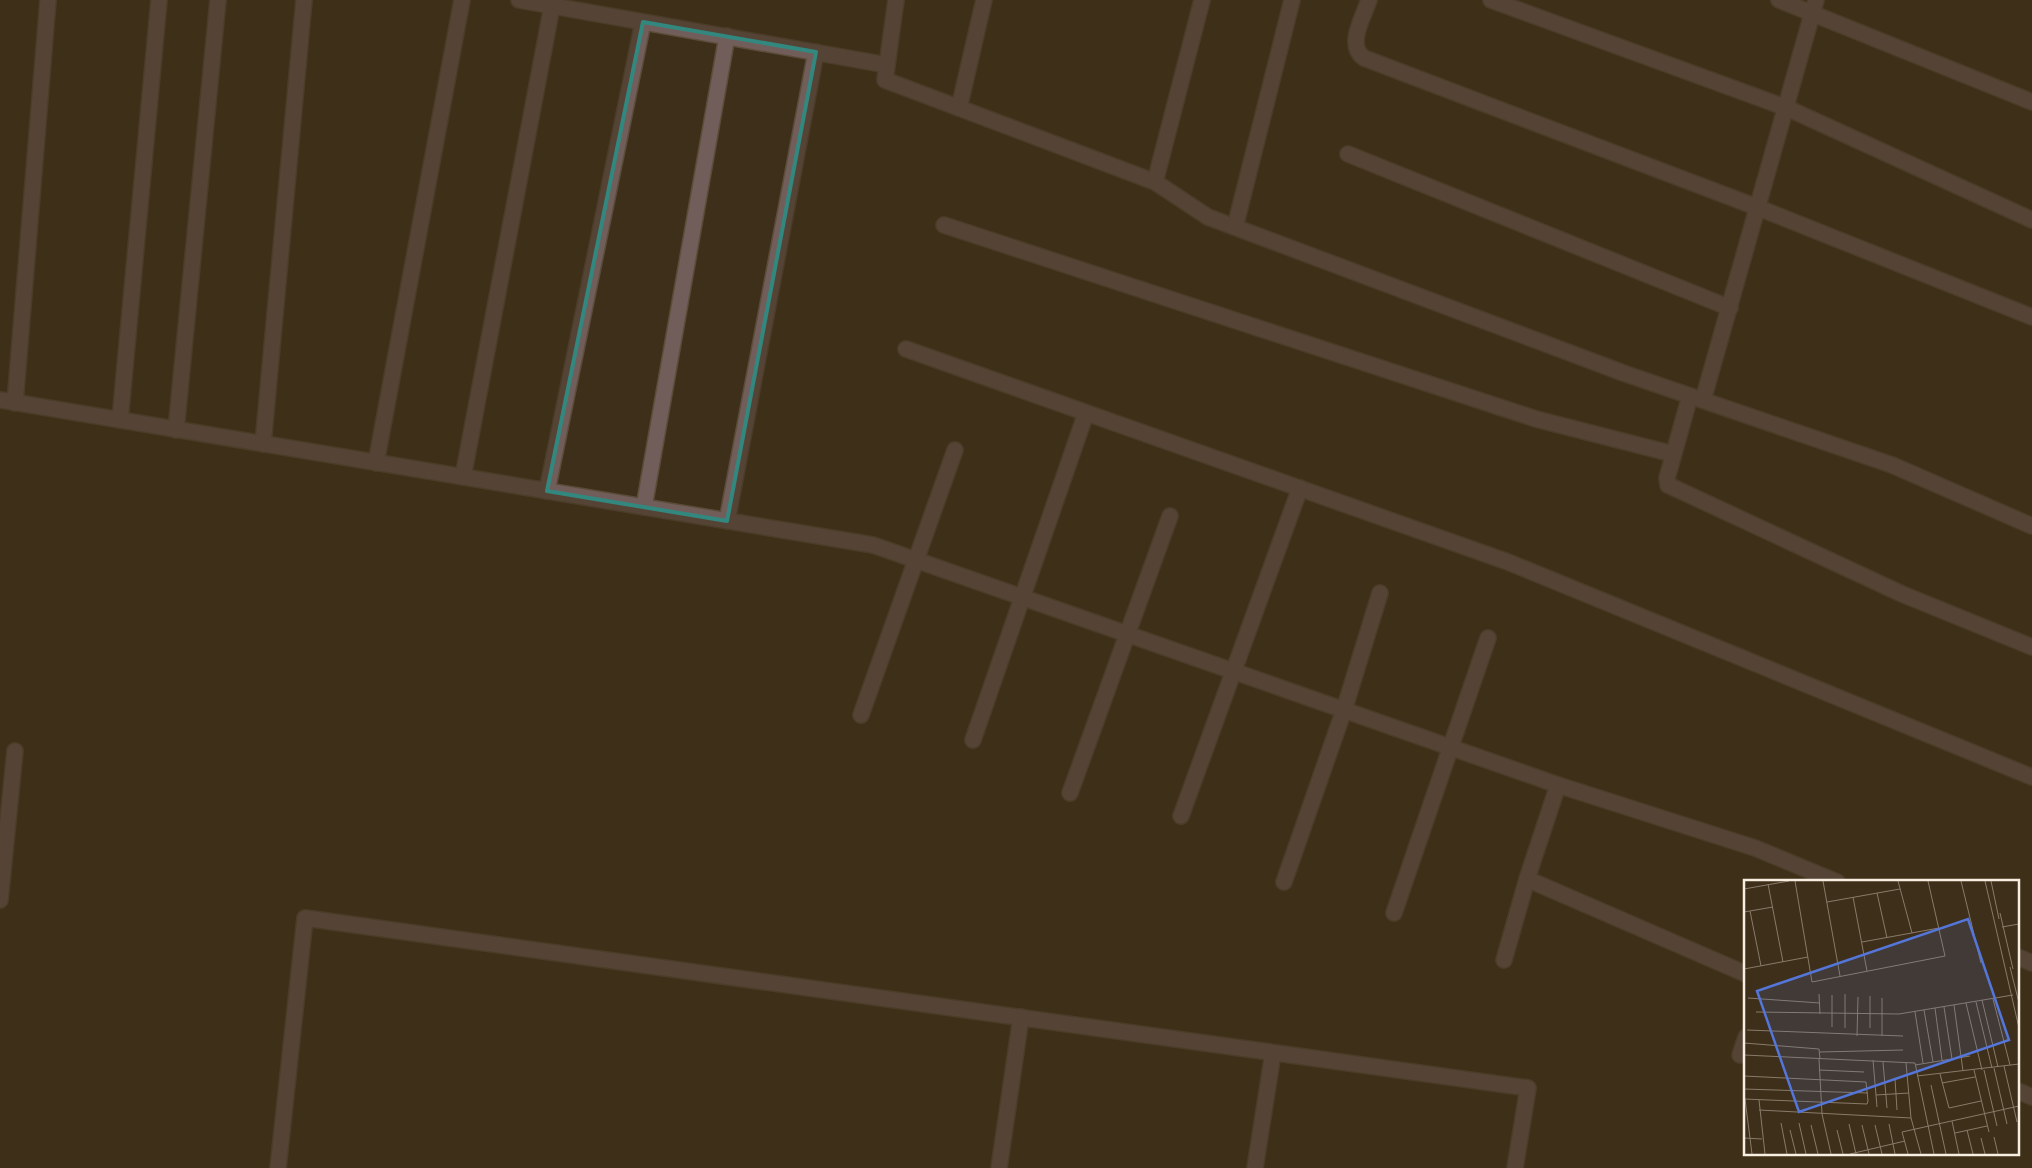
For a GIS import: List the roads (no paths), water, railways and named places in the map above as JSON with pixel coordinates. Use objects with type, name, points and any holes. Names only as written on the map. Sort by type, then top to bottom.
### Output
[{"type":"street","points":[[15,403],[48,0]]},
{"type":"street","points":[[120,420],[159,0]]},
{"type":"street","points":[[176,430],[218,0]]},
{"type":"street","points":[[263,444],[304,0]]},
{"type":"street","points":[[376,463],[462,0]]},
{"type":"street","points":[[519,0],[887,65]]},
{"type":"street","points":[[896,0],[885,80],[1155,182],[1208,217],[1626,374],[1892,465],[2032,526]]},
{"type":"street","points":[[958,108],[984,0]]},
{"type":"street","points":[[1155,182],[1202,0]]},
{"type":"street","points":[[1235,227],[1292,0]]},
{"type":"street","points":[[1369,0],[1354,43],[1357,53],[1364,58],[1759,208],[2032,317]]},
{"type":"street","points":[[1491,0],[1787,108],[2032,220]]},
{"type":"street","points":[[1780,0],[1815,6],[2032,102]]},
{"type":"street","points":[[463,477],[552,6]]},
{"type":"street","points":[[1815,6],[1730,308],[1673,454],[1667,478],[1668,485],[1673,489],[1902,594],[2032,647]]},
{"type":"street","points":[[547,491],[643,22]]},
{"type":"street","points":[[644,507],[727,36]]},
{"type":"street","points":[[727,521],[816,52]]},
{"type":"street","points":[[1348,154],[1730,308]]},
{"type":"street","points":[[944,225],[1536,419],[1673,454]]},
{"type":"street","points":[[906,349],[1508,562],[2032,777]]},
{"type":"street","points":[[0,400],[873,546],[1558,785],[1755,848],[1832,880]]},
{"type":"street","points":[[973,740],[1086,413]]},
{"type":"street","points":[[861,714],[955,450]]},
{"type":"street","points":[[1181,816],[1300,488]]},
{"type":"street","points":[[1070,793],[1170,516]]},
{"type":"street","points":[[1284,882],[1344,710],[1380,593]]},
{"type":"street","points":[[1394,913],[1488,638]]},
{"type":"street","points":[[0,900],[15,751]]},
{"type":"street","points":[[1504,960],[1527,879],[1558,785]]},
{"type":"street","points":[[1527,879],[1744,973]]},
{"type":"street","points":[[278,1168],[305,918],[1528,1088],[1515,1168]]},
{"type":"street","points":[[2020,959],[2032,963]]},
{"type":"street","points":[[999,1168],[1020,1018]]},
{"type":"street","points":[[1740,1055],[1744,1043]]},
{"type":"street","points":[[1255,1168],[1273,1053]]},
{"type":"street","points":[[2020,1092],[2032,1097]]}]
